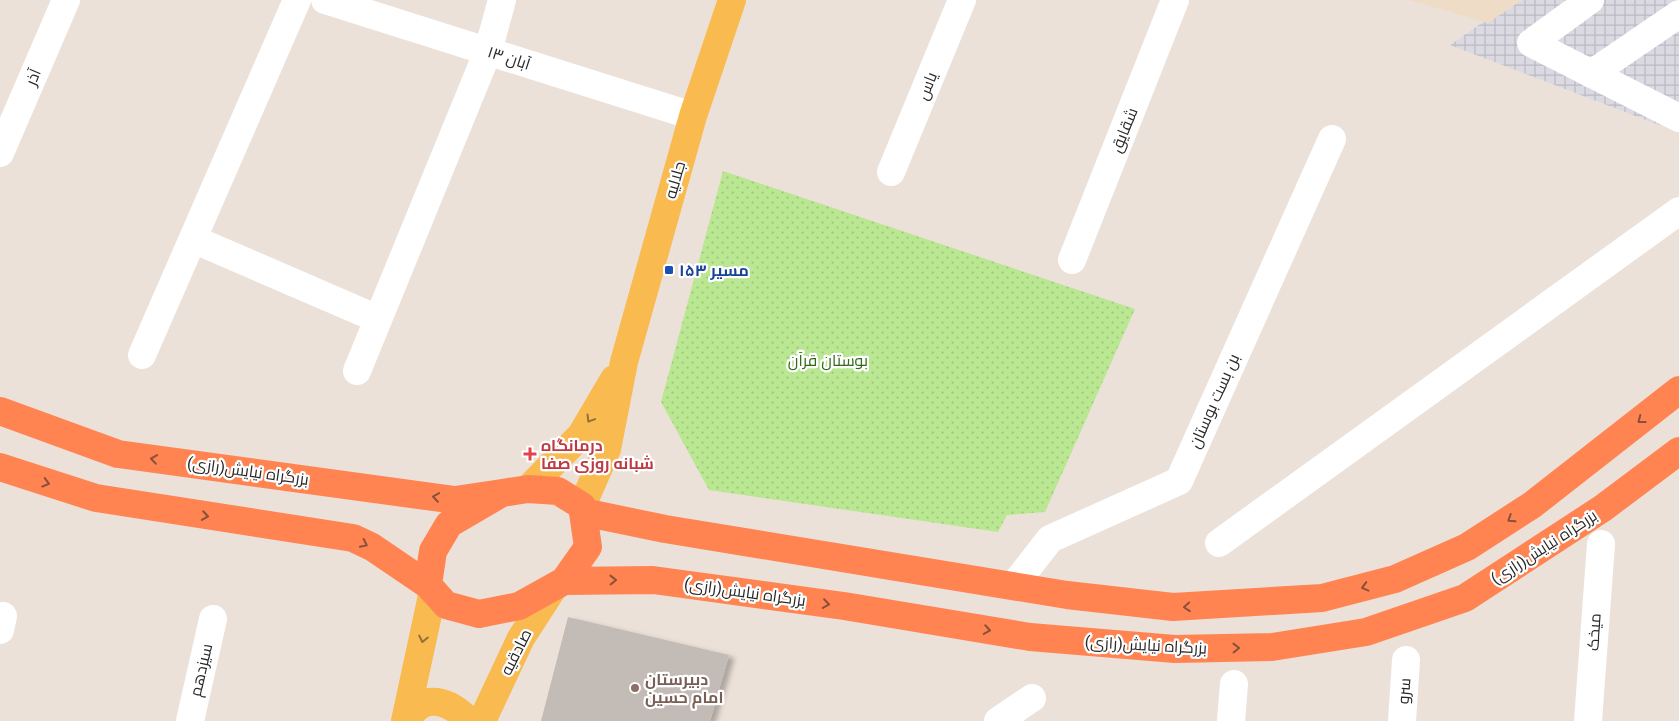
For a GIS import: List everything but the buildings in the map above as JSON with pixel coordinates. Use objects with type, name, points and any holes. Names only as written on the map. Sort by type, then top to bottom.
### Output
[{"type":"highway","points":[[430,588],[433,551],[449,524],[515,491],[558,491],[583,509],[665,529],[1067,595],[1173,607],[1322,598],[1395,579],[1467,547],[1532,505],[1679,390]]},
{"type":"highway","name":"بزرگراه نیایش(رازی)","points":[[0,411],[118,454],[455,500],[515,491]]},
{"type":"highway","name":"بزرگراه نیایش(رازی)","points":[[559,584],[653,580],[844,606],[1030,637],[1175,649],[1272,647],[1366,632],[1465,598],[1573,529],[1679,451]]},
{"type":"highway","points":[[0,467],[96,498],[353,538],[372,547],[430,588],[446,605],[479,614],[519,606],[559,584],[588,547],[583,509]]},
{"type":"main road","name":"جلالیه","points":[[624,362],[693,116],[732,0]]},
{"type":"main road","points":[[515,491],[580,435],[624,362]]},
{"type":"main road","points":[[583,509],[607,449],[624,362]]},
{"type":"main road","name":"صادقیه","points":[[482,721],[521,638],[559,584]]},
{"type":"main road","points":[[406,721],[430,588]]},
{"type":"main road","points":[[406,721],[420,704],[436,701],[456,707],[469,721]]},
{"type":"street","name":"آذر","points":[[0,154],[66,0]]},
{"type":"street","points":[[142,355],[297,0]]},
{"type":"street","name":"۱۳ آبان","points":[[325,0],[693,116]]},
{"type":"street","points":[[357,371],[488,51],[502,0]]},
{"type":"street","name":"یاس","points":[[891,172],[962,0]]},
{"type":"street","name":"شقایق","points":[[1072,260],[1176,0]]},
{"type":"street","points":[[1590,0],[1530,43],[1592,74],[1674,110]]},
{"type":"street","points":[[1592,74],[1679,14]]},
{"type":"street","name":"بن بست بوستان","points":[[1014,585],[1050,538],[1179,481],[1332,139]]},
{"type":"street","points":[[1219,543],[1679,211]]},
{"type":"street","points":[[193,239],[378,319]]},
{"type":"street","name":"میخک","points":[[1588,721],[1601,544]]},
{"type":"street","name":"سیزدهم","points":[[190,721],[212,619]]},
{"type":"street","name":"سرو","points":[[1402,721],[1406,660]]},
{"type":"street","points":[[1231,721],[1234,684]]},
{"type":"street","points":[[998,721],[1032,698]]},
{"type":"shaded area","points":[[1409,0],[1522,0],[1488,23]]},
{"type":"shaded area","points":[[1515,0],[1679,0],[1679,111],[1659,125],[1450,45]]},
{"type":"green space","name":"بوستان قرآن","points":[[723,171],[1135,309],[1045,512],[1007,515],[998,532],[709,490],[661,402]]},
{"type":"place","name":"مسیر ۱۵۳","points":[[669,270]]},
{"type":"place","name":"درمانگاه شبانه روزی صفا","points":[[530,454]]},
{"type":"place","name":"دبیرستان امام حسین","points":[[635,688]]}]
